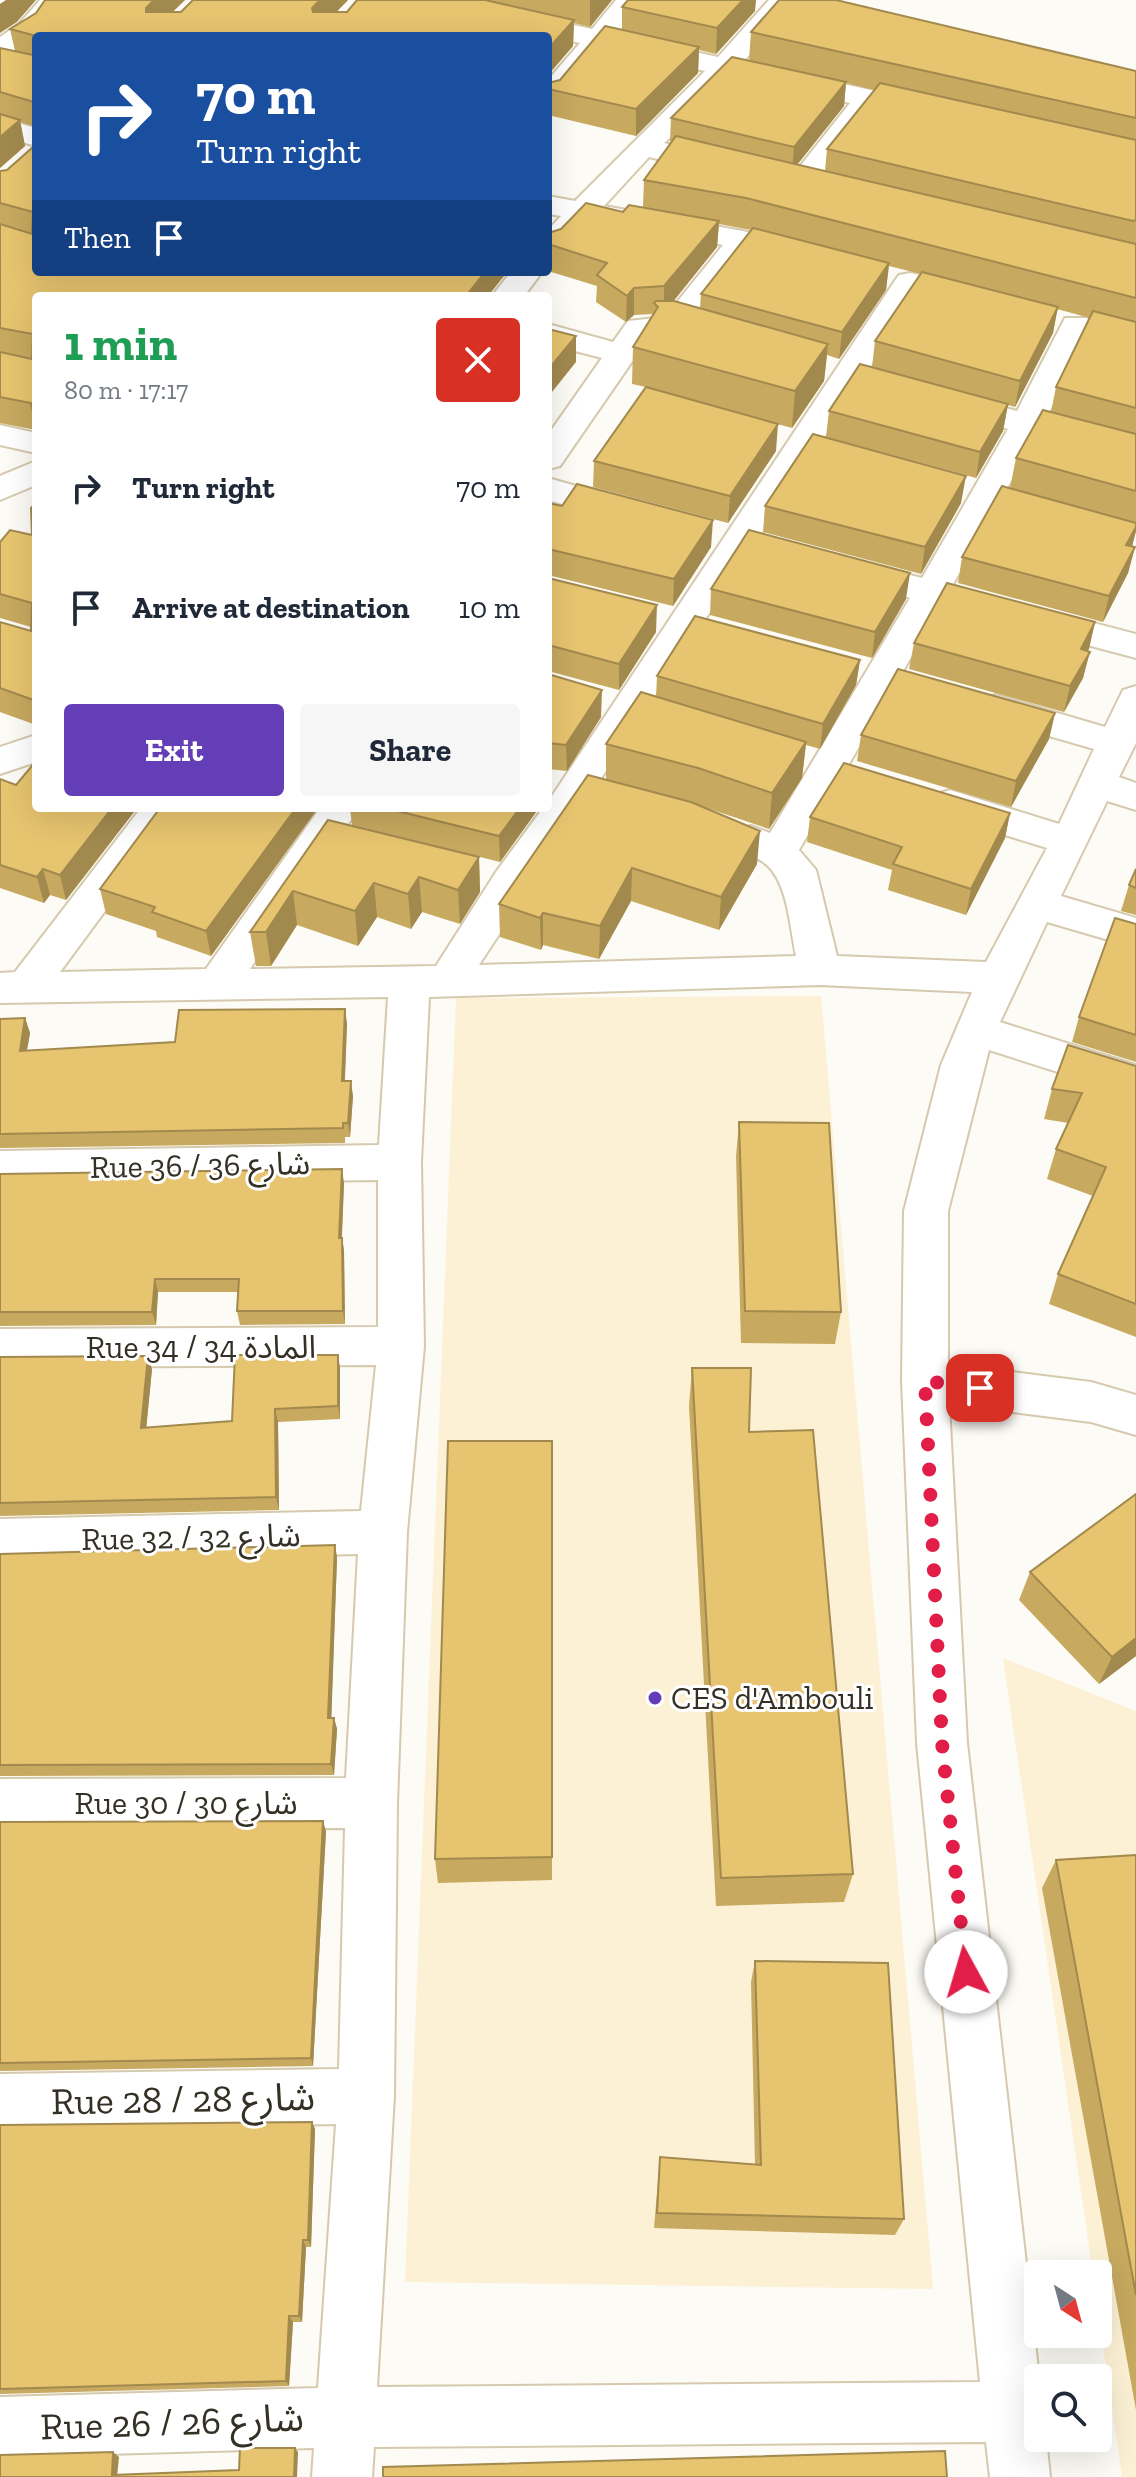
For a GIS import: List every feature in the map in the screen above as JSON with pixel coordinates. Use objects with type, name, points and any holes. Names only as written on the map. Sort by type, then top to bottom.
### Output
[{"type":"street","points":[[0,50],[29,30],[55,0]]},
{"type":"street","points":[[421,0],[453,12],[549,32]]},
{"type":"street","points":[[552,93],[631,0]]},
{"type":"street","points":[[552,244],[642,147],[685,110],[782,2],[811,12]]},
{"type":"street","points":[[0,14],[29,30]]},
{"type":"street","points":[[552,33],[958,118]]},
{"type":"street","points":[[777,179],[868,99]]},
{"type":"street","points":[[0,127],[32,151]]},
{"type":"street","points":[[642,147],[832,192]]},
{"type":"street","points":[[552,206],[743,240],[834,263]]},
{"type":"street","points":[[674,326],[743,240]]},
{"type":"street","points":[[511,292],[524,276]]},
{"type":"street","points":[[342,2477],[366,2096],[371,1803],[383,1532],[401,1346],[400,1162],[429,981],[510,882],[577,791],[627,708],[852,373],[908,282]]},
{"type":"street","points":[[552,455],[614,392],[619,353],[645,325],[674,326],[733,341]]},
{"type":"street","points":[[778,852],[831,768],[929,591],[1026,426],[1077,325]]},
{"type":"street","points":[[552,335],[619,353]]},
{"type":"street","points":[[925,395],[1026,426],[1136,454]]},
{"type":"street","points":[[0,435],[32,442]]},
{"type":"street","points":[[0,489],[32,474]]},
{"type":"street","points":[[552,490],[665,522]]},
{"type":"street","points":[[825,564],[1136,646]]},
{"type":"street","points":[[588,696],[671,721]]},
{"type":"street","points":[[1020,2477],[942,1743],[925,1381],[926,1211],[962,1065],[976,1030],[998,978],[1070,841],[1117,775],[1136,699]]},
{"type":"street","points":[[970,701],[1117,775]]},
{"type":"street","points":[[0,761],[32,749]]},
{"type":"street","points":[[921,795],[1070,841]]},
{"type":"street","points":[[13,987],[159,812]]},
{"type":"street","points":[[217,985],[331,821],[365,846]]},
{"type":"street","points":[[714,829],[778,852],[796,870],[820,970]]},
{"type":"street","points":[[466,871],[510,882]]},
{"type":"street","points":[[1037,904],[1136,933]]},
{"type":"street","points":[[13,987],[429,981],[820,970],[998,978]]},
{"type":"street","points":[[976,1030],[1136,1081]]},
{"type":"street","name":"Rue 36 / شارع 36","points":[[0,1168],[400,1162]]},
{"type":"street","name":"Rue 34 / المادة 34","points":[[0,1348],[401,1346]]},
{"type":"street","points":[[925,1381],[1091,1402],[1136,1415]]},
{"type":"street","name":"Rue 32 / شارع 32","points":[[0,1541],[383,1532]]},
{"type":"street","name":"Rue 30 / شارع 30","points":[[0,1804],[371,1803]]},
{"type":"street","name":"Rue 28 / شارع 28","points":[[0,2102],[366,2096]]},
{"type":"street","name":"Rue 26 / شارع 26","points":[[0,2427],[344,2417],[1013,2412]]},
{"type":"shaded area","name":"CES d'Ambouli","points":[[821,996],[933,2289],[405,2282],[456,998]]},
{"type":"shaded area","points":[[1003,1658],[1136,1711],[1136,2477],[1122,2477],[1112,2408],[1112,2364],[1106,2364],[1103,2348],[1112,2348],[1112,2260],[1091,2260]]},
{"type":"building","points":[[45,0],[154,0],[146,12],[181,12],[193,0],[320,0],[312,8],[313,12],[347,12],[357,0],[485,0],[574,20],[552,45],[552,32],[32,32],[32,35],[10,29],[36,13]]},
{"type":"building","points":[[628,0],[743,0],[717,28],[622,7]]},
{"type":"building","points":[[779,0],[836,0],[1136,71],[1136,118],[751,32]]},
{"type":"building","points":[[605,26],[699,47],[636,109],[552,90],[552,82],[560,80]]},
{"type":"building","points":[[0,48],[32,55],[32,101],[0,92]]},
{"type":"building","points":[[732,57],[846,82],[794,147],[671,118]]},
{"type":"building","points":[[880,83],[1136,140],[1136,220],[827,149]]},
{"type":"building","points":[[0,114],[20,120],[0,137]]},
{"type":"building","points":[[676,136],[1136,244],[1136,298],[746,198],[644,180]]},
{"type":"building","points":[[32,148],[32,212],[0,203],[0,171],[7,170]]},
{"type":"building","points":[[586,203],[623,212],[629,205],[719,221],[664,286],[634,288],[627,296],[597,275],[607,263],[552,245],[552,232],[561,229]]},
{"type":"building","points":[[0,224],[32,234],[32,276],[482,276],[469,292],[32,292],[32,334],[0,328]]},
{"type":"building","points":[[753,228],[889,263],[842,332],[701,294]]},
{"type":"building","points":[[922,272],[1058,307],[1020,381],[875,341]]},
{"type":"building","points":[[674,301],[828,344],[795,391],[633,347],[658,307],[654,303]]},
{"type":"building","points":[[1093,311],[1136,322],[1136,408],[1056,387]]},
{"type":"building","points":[[552,330],[576,336],[552,365]]},
{"type":"building","points":[[0,352],[32,359],[32,408],[31,403],[0,397]]},
{"type":"building","points":[[860,364],[1008,404],[980,452],[829,411]]},
{"type":"building","points":[[646,387],[778,424],[730,496],[594,461]]},
{"type":"building","points":[[1043,410],[1136,434],[1136,491],[1016,458]]},
{"type":"building","points":[[813,434],[966,476],[925,547],[765,506]]},
{"type":"building","points":[[577,484],[713,520],[674,579],[552,550],[552,504],[562,506]]},
{"type":"building","points":[[1002,486],[1136,523],[1126,545],[1135,547],[1109,596],[962,557]]},
{"type":"building","points":[[10,530],[32,535],[32,603],[0,594],[0,542]]},
{"type":"building","points":[[749,530],[910,573],[875,632],[711,589]]},
{"type":"building","points":[[552,579],[657,605],[619,664],[552,646]]},
{"type":"building","points":[[947,583],[1095,622],[1081,649],[1090,652],[1070,686],[914,643]]},
{"type":"building","points":[[32,603],[32,700],[0,688],[0,622],[31,631]]},
{"type":"building","points":[[695,616],[860,660],[823,724],[657,676]]},
{"type":"building","points":[[898,669],[1055,713],[1016,781],[861,735]]},
{"type":"building","points":[[552,675],[602,690],[566,745],[552,743]]},
{"type":"building","points":[[641,692],[806,742],[772,793],[698,768],[606,744]]},
{"type":"building","points":[[844,763],[1010,813],[971,889],[893,864],[902,847],[810,817]]},
{"type":"building","points":[[32,766],[32,812],[109,812],[60,875],[43,869],[37,877],[0,865],[0,779],[16,785]]},
{"type":"building","points":[[588,775],[691,802],[760,831],[721,897],[632,868],[600,926],[543,913],[540,918],[499,904]]},
{"type":"building","points":[[157,812],[293,812],[206,931],[152,912],[155,907],[100,889]]},
{"type":"building","points":[[401,812],[517,812],[499,836]]},
{"type":"building","points":[[328,820],[479,857],[458,890],[419,877],[408,894],[374,883],[355,911],[293,891],[266,932],[250,932]]},
{"type":"building","points":[[1136,869],[1136,888],[1129,885]]},
{"type":"building","points":[[1115,918],[1136,924],[1136,1035],[1079,1017]]},
{"type":"building","points":[[345,1009],[342,1081],[351,1081],[348,1123],[343,1123],[343,1128],[0,1134],[0,1019],[25,1018],[20,1051],[175,1042],[179,1010]]},
{"type":"building","points":[[1068,1045],[1136,1066],[1136,1304],[1058,1274],[1106,1167],[1056,1149],[1082,1093],[1052,1089]]},
{"type":"building","points":[[739,1122],[829,1123],[841,1312],[745,1311]]},
{"type":"building","points":[[342,1169],[339,1238],[342,1238],[343,1311],[237,1311],[239,1279],[155,1279],[152,1312],[0,1312],[0,1174]]},
{"type":"building","points":[[235,1355],[338,1355],[338,1406],[275,1409],[276,1497],[0,1503],[0,1357],[148,1356],[141,1428],[232,1421]]},
{"type":"building","points":[[692,1368],[751,1368],[749,1432],[813,1430],[853,1874],[721,1878]]},
{"type":"building","points":[[448,1441],[552,1441],[552,1857],[435,1859]]},
{"type":"building","points":[[1136,1494],[1136,1638],[1112,1657],[1030,1572]]},
{"type":"building","points":[[335,1545],[328,1718],[334,1718],[331,1764],[0,1765],[0,1554]]},
{"type":"building","points":[[323,1821],[311,2058],[0,2063],[0,1822]]},
{"type":"building","points":[[1136,1855],[1136,2295],[1056,1860]]},
{"type":"building","points":[[755,1961],[888,1963],[904,2219],[657,2213],[660,2157],[761,2165]]},
{"type":"building","points":[[312,2122],[308,2240],[303,2240],[299,2316],[289,2316],[286,2381],[0,2389],[0,2125]]},
{"type":"building","points":[[240,2448],[295,2448],[294,2477],[0,2477],[0,2455],[113,2452],[112,2475],[239,2470]]},
{"type":"building","points":[[945,2451],[947,2477],[383,2477],[383,2467]]},
{"type":"place","name":"CES d'Ambouli","points":[[655,1698]]},
{"type":"route","points":[[966,1972],[942,1743],[925,1381],[980,1388]]}]
